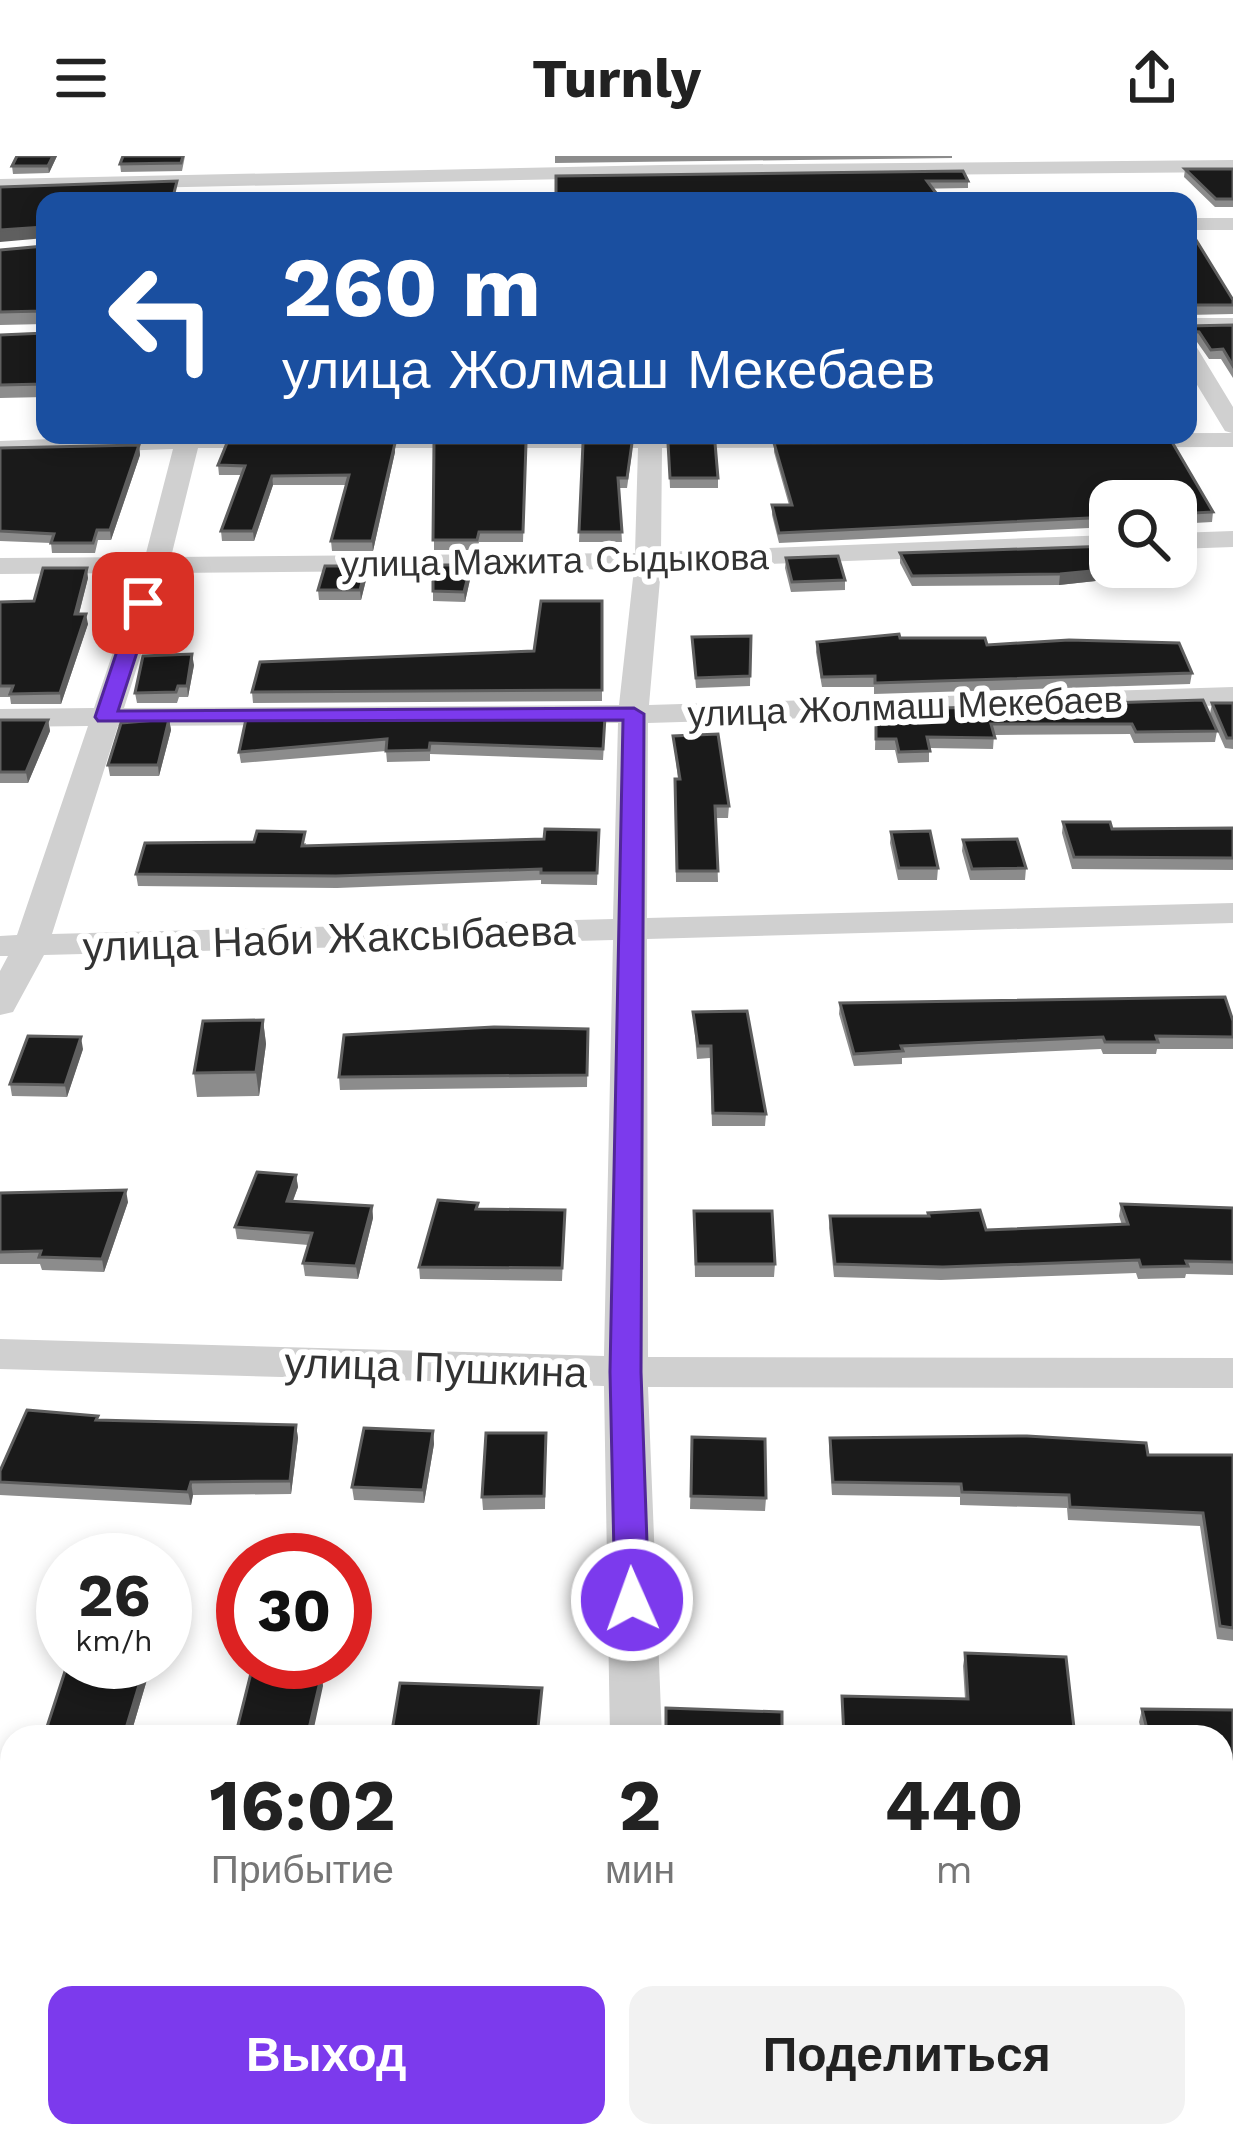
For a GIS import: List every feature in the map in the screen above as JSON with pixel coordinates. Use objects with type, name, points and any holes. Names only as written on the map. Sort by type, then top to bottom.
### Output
[{"type":"street","points":[[247,192],[256,156]]},
{"type":"street","points":[[0,185],[663,171],[1233,166]]},
{"type":"street","points":[[1197,224],[1233,224]]},
{"type":"street","points":[[1197,325],[1233,324]]},
{"type":"street","points":[[1197,366],[1233,426]]},
{"type":"street","points":[[1197,440],[1233,440]]},
{"type":"street","points":[[0,448],[75,444]]},
{"type":"street","points":[[0,1004],[16,946],[105,717],[156,565],[186,444]]},
{"type":"street","points":[[636,1725],[626,1372],[629,929],[634,714],[647,561],[650,444]]},
{"type":"street","points":[[1197,540],[1233,538]]},
{"type":"street","name":"улица Мажита Сыдыкова","points":[[0,566],[647,561],[1089,544]]},
{"type":"street","name":"улица Жолмаш Мекебаев","points":[[0,718],[634,714],[1233,696]]},
{"type":"street","name":"улица Наби Жаксыбаева","points":[[16,946],[1233,913]]},
{"type":"street","name":"улица Пушкина","points":[[0,1354],[626,1372],[1233,1373]]},
{"type":"building","points":[[17,156],[53,156],[48,166],[12,166]]},
{"type":"building","points":[[123,156],[183,156],[181,163],[120,164]]},
{"type":"building","points":[[1185,169],[1233,169],[1233,199],[1216,199]]},
{"type":"building","points":[[963,171],[968,181],[927,181],[935,192],[556,192],[556,176]]},
{"type":"building","points":[[177,181],[174,192],[36,192],[36,227],[0,230],[0,187]]},
{"type":"building","points":[[1197,242],[1233,300],[1233,305],[1197,305]]},
{"type":"building","points":[[36,247],[36,311],[0,312],[0,250]]},
{"type":"building","points":[[1233,325],[1233,366],[1223,349],[1211,350],[1197,326]]},
{"type":"building","points":[[36,333],[36,384],[0,385],[0,335]]},
{"type":"building","points":[[227,444],[395,444],[372,541],[331,541],[349,475],[272,476],[253,531],[221,531],[245,466],[218,465]]},
{"type":"building","points":[[434,444],[526,444],[523,532],[479,532],[477,540],[433,540]]},
{"type":"building","points":[[583,444],[632,444],[627,478],[618,478],[622,532],[579,532]]},
{"type":"building","points":[[668,444],[715,444],[718,478],[670,478]]},
{"type":"building","points":[[774,444],[1173,444],[1194,480],[1089,480],[1089,518],[779,533],[772,505],[792,505]]},
{"type":"building","points":[[139,445],[110,530],[97,530],[93,543],[51,543],[54,534],[0,531],[0,448]]},
{"type":"building","points":[[1197,485],[1213,512],[1197,513]]},
{"type":"building","points":[[1089,547],[1089,571],[912,576],[900,553]]},
{"type":"building","points":[[838,556],[845,580],[792,582],[786,558]]},
{"type":"building","points":[[433,565],[471,565],[464,592],[433,591]]},
{"type":"building","points":[[325,566],[366,566],[360,590],[318,590]]},
{"type":"building","points":[[43,568],[87,568],[75,614],[86,614],[60,693],[10,694],[13,686],[0,686],[0,602],[34,601]]},
{"type":"building","points":[[541,601],[602,601],[602,690],[252,692],[260,662],[534,651]]},
{"type":"building","points":[[899,634],[900,638],[985,638],[987,645],[1069,640],[1179,643],[1192,673],[875,683],[875,676],[822,677],[817,642]]},
{"type":"building","points":[[751,636],[750,676],[696,678],[692,637]]},
{"type":"building","points":[[192,654],[187,686],[178,686],[176,692],[135,693],[143,656]]},
{"type":"building","points":[[1203,700],[1217,731],[1136,732],[1132,724],[991,724],[995,738],[927,737],[930,751],[899,752],[896,739],[876,739],[876,710]]},
{"type":"building","points":[[1212,703],[1233,703],[1233,738],[1227,738]]},
{"type":"building","points":[[605,717],[603,749],[430,743],[429,750],[386,751],[387,739],[239,752],[246,719]]},
{"type":"building","points":[[169,719],[158,765],[108,765],[121,723]]},
{"type":"building","points":[[0,720],[48,720],[26,772],[0,772]]},
{"type":"building","points":[[718,734],[729,806],[715,806],[718,871],[677,871],[675,779],[680,779],[673,736]]},
{"type":"building","points":[[1063,822],[1110,822],[1112,829],[1233,828],[1233,858],[1074,857]]},
{"type":"building","points":[[545,829],[599,830],[597,873],[541,873],[541,869],[336,876],[136,874],[145,843],[254,842],[257,831],[305,832],[302,846],[544,839]]},
{"type":"building","points":[[930,831],[938,868],[899,868],[891,832]]},
{"type":"building","points":[[1017,839],[1026,868],[972,869],[963,840]]},
{"type":"building","points":[[1225,997],[1233,1037],[901,1046],[903,1051],[854,1054],[840,1003]]},
{"type":"building","points":[[747,1011],[766,1114],[713,1113],[711,1046],[698,1046],[693,1012]]},
{"type":"building","points":[[263,1020],[256,1072],[194,1073],[203,1021]]},
{"type":"building","points":[[494,1027],[588,1029],[587,1075],[339,1077],[344,1035]]},
{"type":"building","points":[[28,1036],[81,1037],[65,1085],[10,1084]]},
{"type":"building","points":[[257,1172],[296,1175],[287,1201],[372,1206],[356,1266],[303,1263],[312,1233],[235,1227]]},
{"type":"building","points":[[126,1190],[102,1259],[39,1257],[41,1251],[0,1252],[0,1193]]},
{"type":"building","points":[[438,1200],[478,1203],[476,1209],[565,1210],[562,1268],[419,1267]]},
{"type":"building","points":[[1121,1204],[1233,1208],[1233,1262],[1141,1267],[1139,1260],[943,1267],[835,1264],[830,1216],[929,1216],[980,1210],[986,1230],[1128,1224]]},
{"type":"building","points":[[694,1211],[772,1211],[775,1264],[696,1264]]},
{"type":"building","points":[[27,1410],[98,1416],[96,1420],[296,1425],[290,1481],[191,1482],[188,1492],[0,1482],[0,1471]]},
{"type":"building","points":[[364,1428],[433,1431],[423,1490],[352,1487]]},
{"type":"building","points":[[486,1433],[546,1433],[544,1496],[482,1497]]},
{"type":"building","points":[[1027,1436],[1146,1443],[1148,1455],[1233,1455],[1233,1628],[1220,1626],[1203,1513],[1070,1507],[1069,1495],[962,1492],[961,1484],[833,1482],[830,1438]]},
{"type":"building","points":[[692,1437],[765,1439],[766,1498],[691,1496]]},
{"type":"building","points":[[965,1653],[1066,1657],[1074,1725],[843,1725],[842,1696],[968,1699]]},
{"type":"building","points":[[400,1683],[542,1688],[538,1725],[393,1725]]},
{"type":"building","points":[[59,1689],[138,1689],[127,1725],[48,1725]]},
{"type":"building","points":[[247,1689],[318,1689],[310,1725],[238,1725]]},
{"type":"building","points":[[666,1708],[782,1712],[782,1725],[666,1725]]},
{"type":"building","points":[[1142,1709],[1233,1710],[1233,1725],[1146,1725]]},
{"type":"route","points":[[143,603],[105,717],[634,714],[626,1372],[632,1600]]}]
